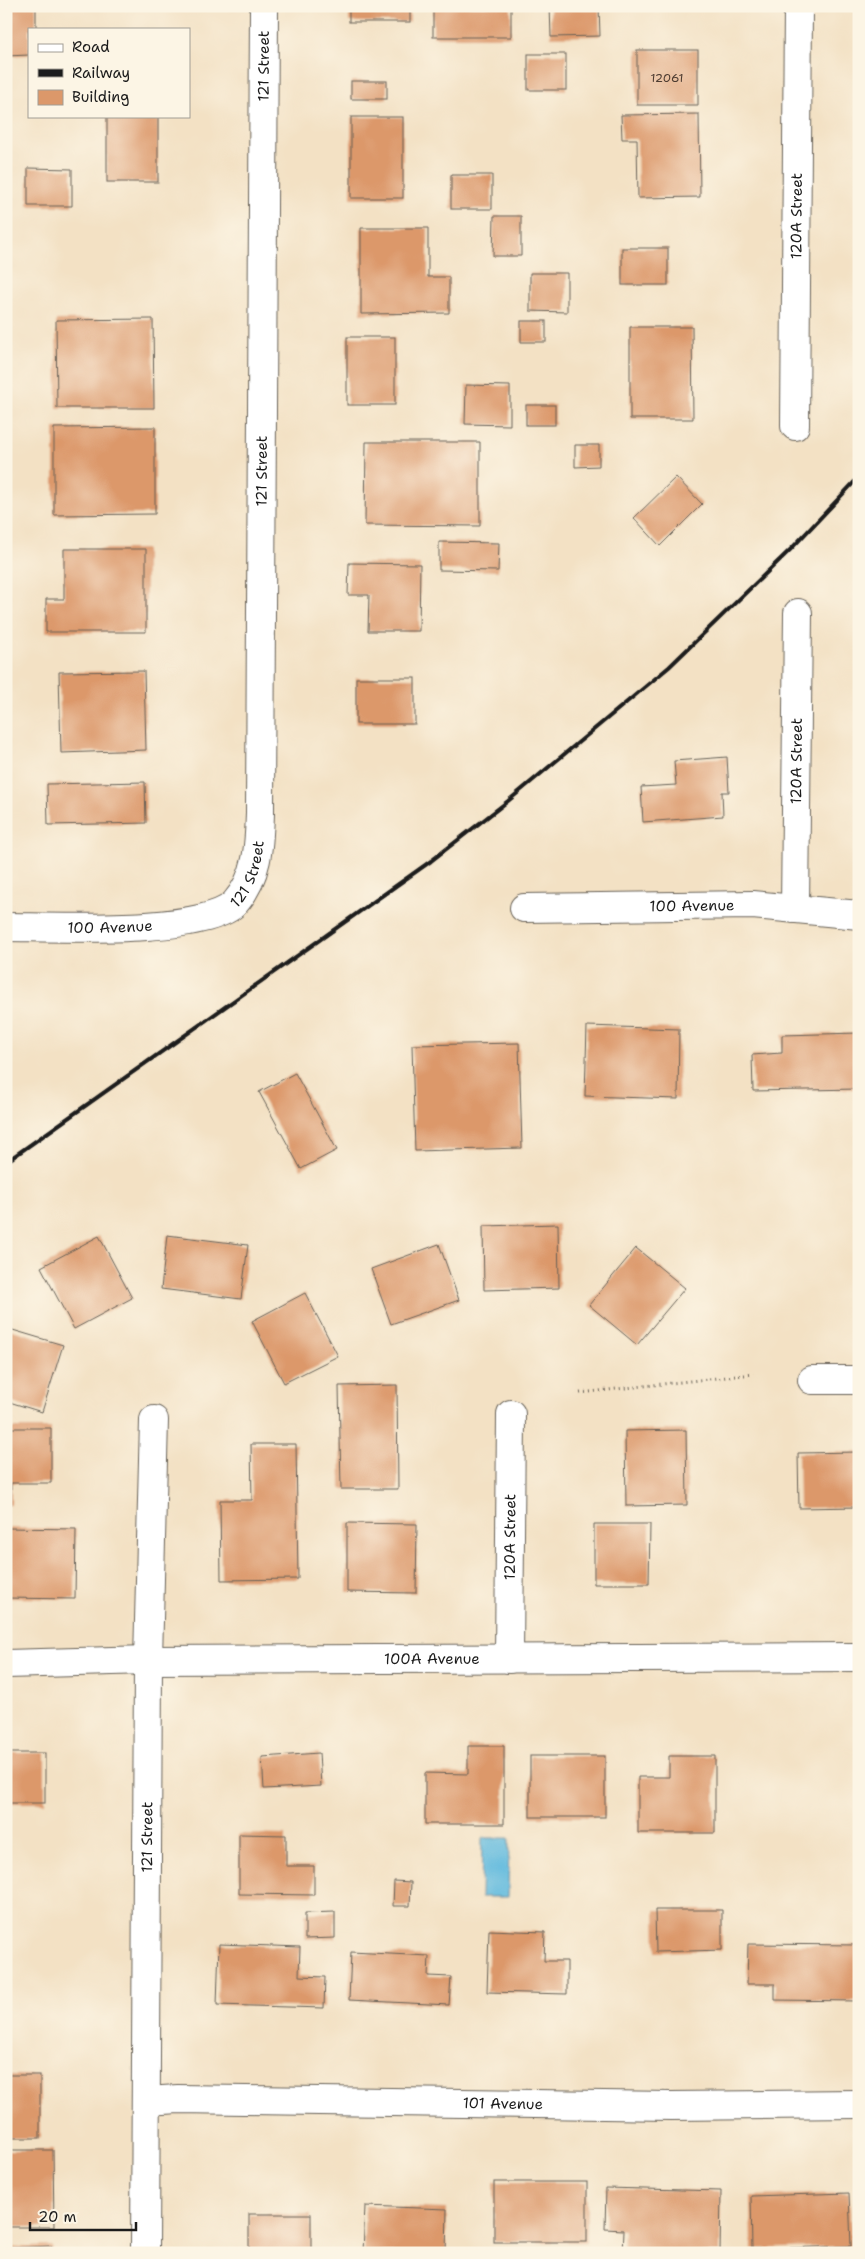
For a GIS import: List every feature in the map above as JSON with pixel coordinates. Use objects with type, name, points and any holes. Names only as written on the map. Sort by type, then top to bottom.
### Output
[{"type":"street","name":"121 Street","points":[[212,917],[234,904],[248,883],[258,855],[260,804],[264,6]]},
{"type":"street","name":"120A Street","points":[[795,426],[798,6]]},
{"type":"street","name":"120A Street","points":[[795,909],[798,613]]},
{"type":"street","name":"100 Avenue","points":[[524,908],[753,905],[859,915]]},
{"type":"street","name":"100 Avenue","points":[[6,927],[171,924],[212,917]]},
{"type":"street","points":[[812,1380],[859,1380]]},
{"type":"street","name":"120A Street","points":[[509,1658],[511,1414]]},
{"type":"street","name":"121 Street","points":[[145,2253],[148,1660],[154,1420]]},
{"type":"street","name":"100A Avenue","points":[[6,1664],[148,1660],[859,1657]]},
{"type":"street","name":"101 Avenue","points":[[147,2101],[178,2099],[671,2106],[859,2104]]},
{"type":"path","points":[[580,1393],[754,1374]]},
{"type":"water","points":[[482,1838],[509,1838],[508,1897],[481,1897]]},
{"type":"building","points":[[6,6],[36,6],[36,28],[28,28],[28,55],[6,56]]},
{"type":"building","points":[[349,6],[410,6],[410,22],[349,22]]},
{"type":"building","points":[[433,6],[511,6],[511,37],[433,37]]},
{"type":"building","points":[[550,6],[599,6],[600,36],[551,37]]},
{"type":"building","points":[[637,50],[698,50],[698,105],[637,105]]},
{"type":"building","points":[[528,54],[566,54],[566,90],[528,90]]},
{"type":"building","points":[[351,81],[387,81],[387,99],[351,99]]},
{"type":"building","points":[[699,114],[700,197],[638,198],[637,139],[622,139],[621,115]]},
{"type":"building","points":[[351,117],[403,117],[403,198],[351,198]]},
{"type":"building","points":[[107,118],[158,118],[158,182],[107,182]]},
{"type":"building","points":[[28,168],[72,169],[72,206],[28,206]]},
{"type":"building","points":[[451,175],[492,175],[492,209],[451,209]]},
{"type":"building","points":[[494,216],[521,216],[521,256],[493,256]]},
{"type":"building","points":[[361,228],[428,228],[428,277],[449,277],[449,313],[361,314]]},
{"type":"building","points":[[622,248],[668,248],[668,285],[622,285]]},
{"type":"building","points":[[530,273],[567,273],[567,312],[530,311]]},
{"type":"building","points":[[153,319],[154,408],[57,408],[56,320]]},
{"type":"building","points":[[521,321],[546,321],[546,342],[521,342]]},
{"type":"building","points":[[630,327],[692,327],[693,419],[630,419]]},
{"type":"building","points":[[347,337],[395,337],[395,405],[347,405]]},
{"type":"building","points":[[466,385],[510,386],[510,425],[465,424]]},
{"type":"building","points":[[526,405],[555,405],[555,425],[526,425]]},
{"type":"building","points":[[155,427],[155,514],[54,515],[54,428]]},
{"type":"building","points":[[366,442],[480,442],[480,526],[365,525]]},
{"type":"building","points":[[575,445],[599,445],[599,466],[575,467]]},
{"type":"building","points":[[676,477],[702,504],[660,546],[634,518]]},
{"type":"building","points":[[439,542],[499,543],[498,571],[439,570]]},
{"type":"building","points":[[64,549],[146,549],[146,632],[46,632],[46,599],[64,599]]},
{"type":"building","points":[[349,563],[420,564],[419,631],[368,631],[369,595],[348,595]]},
{"type":"building","points":[[144,671],[146,750],[61,753],[59,672]]},
{"type":"building","points":[[356,678],[415,678],[415,724],[356,724]]},
{"type":"building","points":[[727,757],[729,792],[722,792],[723,816],[643,822],[641,787],[676,785],[674,761]]},
{"type":"building","points":[[145,782],[146,823],[48,825],[47,784]]},
{"type":"building","points":[[587,1026],[679,1029],[678,1099],[585,1096]]},
{"type":"building","points":[[859,1033],[859,1089],[753,1091],[752,1055],[782,1053],[782,1035]]},
{"type":"building","points":[[519,1043],[522,1148],[415,1151],[412,1045]]},
{"type":"building","points":[[295,1073],[337,1150],[301,1169],[259,1092]]},
{"type":"building","points":[[558,1224],[559,1288],[484,1290],[483,1226]]},
{"type":"building","points":[[167,1235],[248,1245],[241,1299],[161,1289]]},
{"type":"building","points":[[99,1236],[132,1298],[74,1329],[41,1267]]},
{"type":"building","points":[[439,1244],[459,1300],[391,1324],[371,1269]]},
{"type":"building","points":[[636,1248],[685,1288],[637,1345],[589,1305]]},
{"type":"building","points":[[305,1293],[338,1356],[284,1383],[252,1321]]},
{"type":"building","points":[[6,1328],[63,1345],[42,1412],[6,1401]]},
{"type":"building","points":[[397,1385],[398,1489],[341,1489],[339,1386]]},
{"type":"building","points":[[6,1428],[51,1428],[51,1483],[11,1483],[11,1505],[6,1505]]},
{"type":"building","points":[[686,1430],[687,1505],[626,1506],[625,1431]]},
{"type":"building","points":[[251,1444],[296,1444],[298,1579],[221,1580],[220,1500],[252,1500]]},
{"type":"building","points":[[859,1452],[859,1507],[799,1508],[798,1453]]},
{"type":"building","points":[[347,1523],[417,1524],[416,1593],[347,1592]]},
{"type":"building","points":[[594,1524],[650,1524],[649,1584],[594,1584]]},
{"type":"building","points":[[6,1528],[76,1529],[75,1599],[6,1598]]},
{"type":"building","points":[[468,1746],[504,1746],[504,1824],[425,1824],[425,1773],[468,1774]]},
{"type":"building","points":[[6,1753],[45,1753],[45,1803],[6,1803]]},
{"type":"building","points":[[319,1753],[321,1786],[264,1789],[262,1757]]},
{"type":"building","points":[[530,1756],[605,1756],[605,1817],[530,1817]]},
{"type":"building","points":[[669,1756],[715,1756],[715,1833],[638,1833],[638,1777],[669,1777]]},
{"type":"building","points":[[239,1834],[286,1835],[286,1866],[314,1866],[314,1895],[239,1894]]},
{"type":"building","points":[[394,1881],[411,1882],[410,1906],[393,1906]]},
{"type":"building","points":[[655,1910],[722,1910],[722,1950],[656,1952]]},
{"type":"building","points":[[335,1912],[335,1938],[305,1939],[305,1913]]},
{"type":"building","points":[[489,1930],[545,1932],[544,1961],[567,1961],[567,1994],[487,1992]]},
{"type":"building","points":[[219,1944],[300,1947],[299,1976],[325,1977],[324,2008],[217,2005]]},
{"type":"building","points":[[748,1944],[859,1945],[859,2001],[775,2000],[775,1984],[747,1984]]},
{"type":"building","points":[[351,1952],[429,1956],[428,1976],[451,1977],[449,2005],[349,2000]]},
{"type":"building","points":[[6,2075],[40,2075],[40,2138],[6,2138]]},
{"type":"building","points":[[6,2150],[53,2150],[54,2227],[6,2227]]},
{"type":"building","points":[[494,2182],[587,2182],[587,2242],[494,2242]]},
{"type":"building","points":[[606,2188],[721,2191],[720,2253],[623,2253],[624,2230],[605,2229]]},
{"type":"building","points":[[849,2193],[851,2246],[752,2249],[751,2196]]},
{"type":"building","points":[[365,2206],[447,2209],[446,2253],[363,2253]]},
{"type":"building","points":[[249,2214],[311,2214],[311,2253],[249,2253]]},
{"type":"building","points":[[52,2246],[53,2253],[6,2253],[6,2248]]},
{"type":"railway","points":[[6,1162],[431,861],[508,801],[669,667],[791,549],[859,477]]}]
